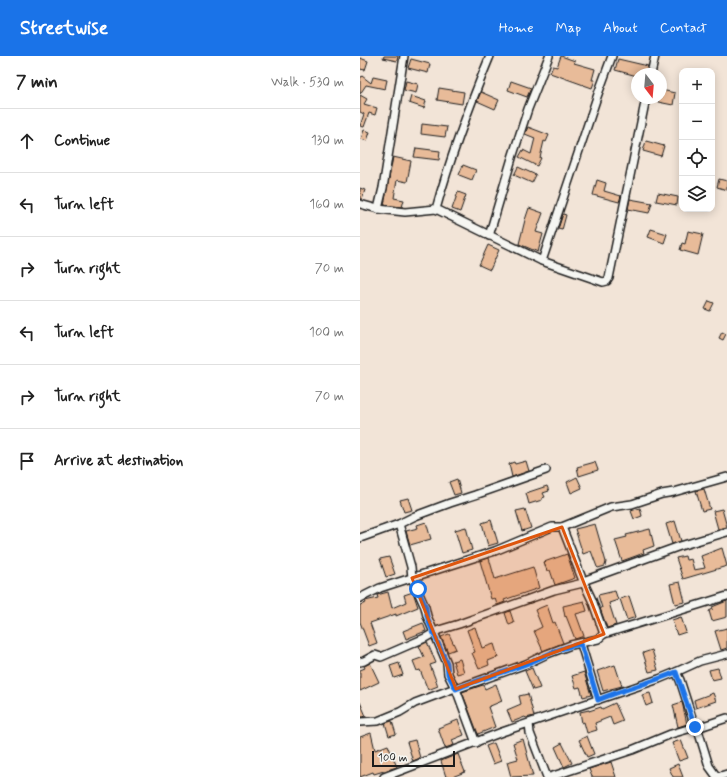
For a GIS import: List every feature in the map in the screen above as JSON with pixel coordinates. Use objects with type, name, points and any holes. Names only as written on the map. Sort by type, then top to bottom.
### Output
[{"type":"street","points":[[378,209],[383,188],[404,56]]},
{"type":"street","points":[[436,209],[446,171],[460,131],[490,56]]},
{"type":"street","points":[[489,236],[528,109],[549,56]]},
{"type":"street","points":[[542,261],[612,56]]},
{"type":"street","points":[[652,68],[655,56]]},
{"type":"street","points":[[360,204],[378,209],[404,212],[436,209],[542,261],[603,282],[608,280],[645,104]]},
{"type":"street","points":[[360,538],[450,503],[546,470]]},
{"type":"street","points":[[360,598],[380,588],[495,551],[552,527],[562,526],[611,507],[632,504],[662,494],[727,477]]},
{"type":"street","points":[[399,524],[411,567],[412,578],[426,607],[427,616],[447,663],[448,674],[456,688],[476,743]]},
{"type":"street","points":[[562,526],[604,634]]},
{"type":"street","points":[[360,662],[375,655],[381,656],[425,638],[439,630],[554,590],[583,582],[680,546],[727,532]]},
{"type":"street","points":[[360,722],[378,721],[400,712],[415,703],[526,664],[547,654],[572,645],[598,639],[604,634],[727,596]]},
{"type":"street","points":[[581,644],[598,700]]},
{"type":"street","points":[[384,777],[502,732],[660,679],[709,658],[727,654]]},
{"type":"street","points":[[676,672],[709,766],[717,777],[727,774]]},
{"type":"street","points":[[550,777],[632,750],[671,734],[727,718]]},
{"type":"street","points":[[529,724],[530,733],[547,777]]},
{"type":"highlighted area","points":[[562,527],[604,634],[456,689],[412,578]]},
{"type":"building","points":[[384,56],[398,56],[397,61],[383,58]]},
{"type":"building","points":[[561,56],[575,61],[574,63],[595,69],[592,80],[595,80],[592,88],[550,73],[553,66],[557,67]]},
{"type":"building","points":[[360,58],[368,61],[365,70],[360,69]]},
{"type":"building","points":[[411,59],[430,64],[428,73],[408,68]]},
{"type":"building","points":[[618,59],[648,66],[648,68],[631,68],[631,74],[615,70]]},
{"type":"building","points":[[362,76],[371,83],[373,77],[387,80],[385,89],[366,85],[360,94],[360,79]]},
{"type":"building","points":[[406,81],[418,84],[416,93],[404,90]]},
{"type":"building","points":[[511,81],[531,88],[527,97],[508,90]]},
{"type":"building","points":[[439,88],[464,92],[462,104],[437,100]]},
{"type":"building","points":[[667,91],[675,93],[673,105],[667,104]]},
{"type":"building","points":[[481,92],[499,100],[495,109],[477,101]]},
{"type":"building","points":[[360,95],[367,99],[364,104],[377,108],[375,115],[369,113],[364,127],[360,126],[364,114],[360,112]]},
{"type":"building","points":[[411,96],[426,101],[424,108],[409,103]]},
{"type":"building","points":[[422,124],[447,127],[445,137],[421,134]]},
{"type":"building","points":[[528,127],[549,135],[546,142],[544,141],[541,158],[537,166],[519,157],[523,150],[531,154],[535,138],[525,134]]},
{"type":"building","points":[[364,130],[370,132],[367,141],[361,139]]},
{"type":"building","points":[[646,141],[664,146],[661,156],[643,151]]},
{"type":"building","points":[[416,148],[440,151],[439,160],[414,157]]},
{"type":"building","points":[[393,157],[411,161],[407,182],[397,180],[394,198],[404,200],[402,207],[384,205]]},
{"type":"building","points":[[463,165],[476,170],[472,180],[459,175]]},
{"type":"building","points":[[518,167],[536,175],[532,183],[514,175]]},
{"type":"building","points":[[719,179],[727,181],[727,190],[717,187]]},
{"type":"building","points":[[597,180],[606,183],[604,191],[621,196],[619,202],[593,195]]},
{"type":"building","points":[[360,188],[365,190],[362,199],[360,199]]},
{"type":"building","points":[[458,192],[466,195],[460,212],[452,209]]},
{"type":"building","points":[[658,193],[678,197],[677,205],[656,201]]},
{"type":"building","points":[[630,199],[652,203],[649,213],[628,209]]},
{"type":"building","points":[[529,208],[543,213],[536,232],[543,234],[538,252],[519,244]]},
{"type":"building","points":[[563,214],[566,215],[562,230],[558,229]]},
{"type":"building","points":[[651,229],[667,234],[664,243],[648,237]]},
{"type":"building","points":[[688,231],[703,234],[698,255],[680,250],[682,243],[685,244]]},
{"type":"building","points":[[488,245],[499,250],[490,270],[479,265]]},
{"type":"building","points":[[709,301],[714,303],[710,311],[705,309]]},
{"type":"building","points":[[722,332],[726,334],[723,340],[719,338]]},
{"type":"building","points":[[526,461],[529,471],[512,477],[509,464]]},
{"type":"building","points":[[595,462],[598,470],[579,476],[577,467]]},
{"type":"building","points":[[577,477],[582,488],[571,493],[567,482]]},
{"type":"building","points":[[457,479],[461,493],[454,495],[449,482]]},
{"type":"building","points":[[547,486],[549,491],[543,493],[545,497],[542,498],[542,500],[529,504],[526,493]]},
{"type":"building","points":[[704,489],[710,509],[702,511],[696,491]]},
{"type":"building","points":[[408,498],[412,510],[404,512],[400,500]]},
{"type":"building","points":[[640,508],[642,516],[634,519],[631,511]]},
{"type":"building","points":[[525,509],[531,528],[522,531],[516,511]]},
{"type":"building","points":[[722,509],[727,527],[718,529],[713,511]]},
{"type":"building","points":[[491,520],[498,543],[488,546],[482,523]]},
{"type":"building","points":[[675,521],[681,541],[672,544],[666,524]]},
{"type":"building","points":[[426,522],[431,539],[410,545],[406,531],[418,528],[417,525]]},
{"type":"building","points":[[595,524],[606,562],[605,566],[598,568],[591,551],[583,554],[575,529]]},
{"type":"building","points":[[466,527],[472,550],[462,553],[455,530]]},
{"type":"building","points":[[650,529],[654,546],[643,550],[644,553],[622,561],[615,540],[627,537],[626,535]]},
{"type":"building","points":[[722,548],[727,566],[683,579],[676,558],[685,556],[686,560],[691,559],[694,570],[705,568],[701,556]]},
{"type":"building","points":[[567,554],[575,578],[555,585],[550,570],[547,571],[544,562]]},
{"type":"building","points":[[389,557],[395,574],[386,577],[380,559]]},
{"type":"building","points":[[489,558],[495,579],[533,567],[539,588],[504,600],[505,602],[497,605],[495,598],[491,599],[480,561]]},
{"type":"building","points":[[680,582],[685,602],[675,604],[670,584]]},
{"type":"building","points":[[615,591],[618,600],[609,603],[616,625],[607,628],[600,608],[602,608],[598,595]]},
{"type":"building","points":[[388,592],[392,608],[406,602],[404,595],[413,592],[418,607],[396,616],[396,614],[370,623],[377,643],[369,646],[360,622],[360,605],[366,603],[365,601],[378,598],[377,595]]},
{"type":"building","points":[[629,596],[636,617],[627,620],[620,599]]},
{"type":"building","points":[[584,601],[587,611],[576,614],[584,636],[575,639],[566,616],[565,617],[563,606]]},
{"type":"building","points":[[727,601],[727,617],[712,621],[709,611],[713,609],[712,607]]},
{"type":"building","points":[[547,605],[553,623],[555,622],[563,643],[543,651],[534,631],[542,627],[535,610]]},
{"type":"building","points":[[510,611],[514,623],[509,625],[505,613]]},
{"type":"building","points":[[681,617],[686,632],[677,635],[672,620]]},
{"type":"building","points":[[423,623],[426,631],[406,639],[403,631]]},
{"type":"building","points":[[475,627],[482,648],[494,644],[498,657],[488,661],[489,665],[479,669],[472,653],[475,652],[467,630]]},
{"type":"building","points":[[727,628],[727,648],[721,650],[715,631]]},
{"type":"building","points":[[449,634],[456,649],[448,652],[441,637]]},
{"type":"building","points":[[427,642],[436,663],[430,665],[438,686],[428,690],[420,670],[417,671],[413,661],[424,657],[419,646]]},
{"type":"building","points":[[652,650],[658,670],[649,672],[643,653]]},
{"type":"building","points":[[460,659],[464,672],[457,674],[453,661]]},
{"type":"building","points":[[370,663],[379,682],[360,691],[360,670],[365,668],[364,666]]},
{"type":"building","points":[[399,663],[403,675],[394,678],[390,666]]},
{"type":"building","points":[[615,665],[622,686],[603,691],[597,671]]},
{"type":"building","points":[[532,668],[540,688],[533,690],[525,671]]},
{"type":"building","points":[[718,668],[721,678],[712,680],[709,670]]},
{"type":"building","points":[[584,672],[591,695],[583,697],[580,687],[576,688],[572,676]]},
{"type":"building","points":[[496,684],[502,701],[488,707],[495,727],[478,734],[462,692],[483,685],[485,689]]},
{"type":"building","points":[[650,693],[653,703],[646,706],[642,695]]},
{"type":"building","points":[[713,693],[716,701],[696,708],[694,700]]},
{"type":"building","points":[[528,694],[534,716],[525,717],[512,722],[507,710],[521,704],[519,696]]},
{"type":"building","points":[[360,702],[366,716],[363,717],[360,717]]},
{"type":"building","points":[[682,702],[687,724],[678,727],[673,705]]},
{"type":"building","points":[[615,703],[623,721],[613,725],[610,717],[595,723],[597,730],[587,733],[584,722],[582,723],[580,712],[601,707],[602,709]]},
{"type":"building","points":[[458,720],[464,735],[452,740],[454,745],[445,748],[438,728]]},
{"type":"building","points":[[392,721],[396,734],[389,736],[385,723]]},
{"type":"building","points":[[371,733],[375,750],[388,745],[397,767],[374,774],[373,772],[360,777],[360,737]]},
{"type":"building","points":[[587,736],[594,754],[587,757],[579,740]]},
{"type":"building","points":[[523,739],[533,776],[511,777],[507,762],[518,759],[513,743]]},
{"type":"building","points":[[415,740],[420,758],[413,761],[407,742]]},
{"type":"building","points":[[681,740],[688,758],[679,761],[672,743]]},
{"type":"building","points":[[494,743],[501,761],[493,764],[486,746]]},
{"type":"building","points":[[562,743],[572,763],[564,767],[555,747]]},
{"type":"building","points":[[458,754],[465,772],[452,777],[446,777],[441,761]]},
{"type":"building","points":[[611,762],[616,777],[592,777],[589,769]]},
{"type":"building","points":[[678,764],[683,777],[673,777],[669,768]]},
{"type":"route","points":[[418,589],[426,607],[430,625],[434,631],[447,663],[448,674],[456,689],[526,664],[547,654],[572,645],[581,644],[598,700],[676,672],[695,727]]}]
